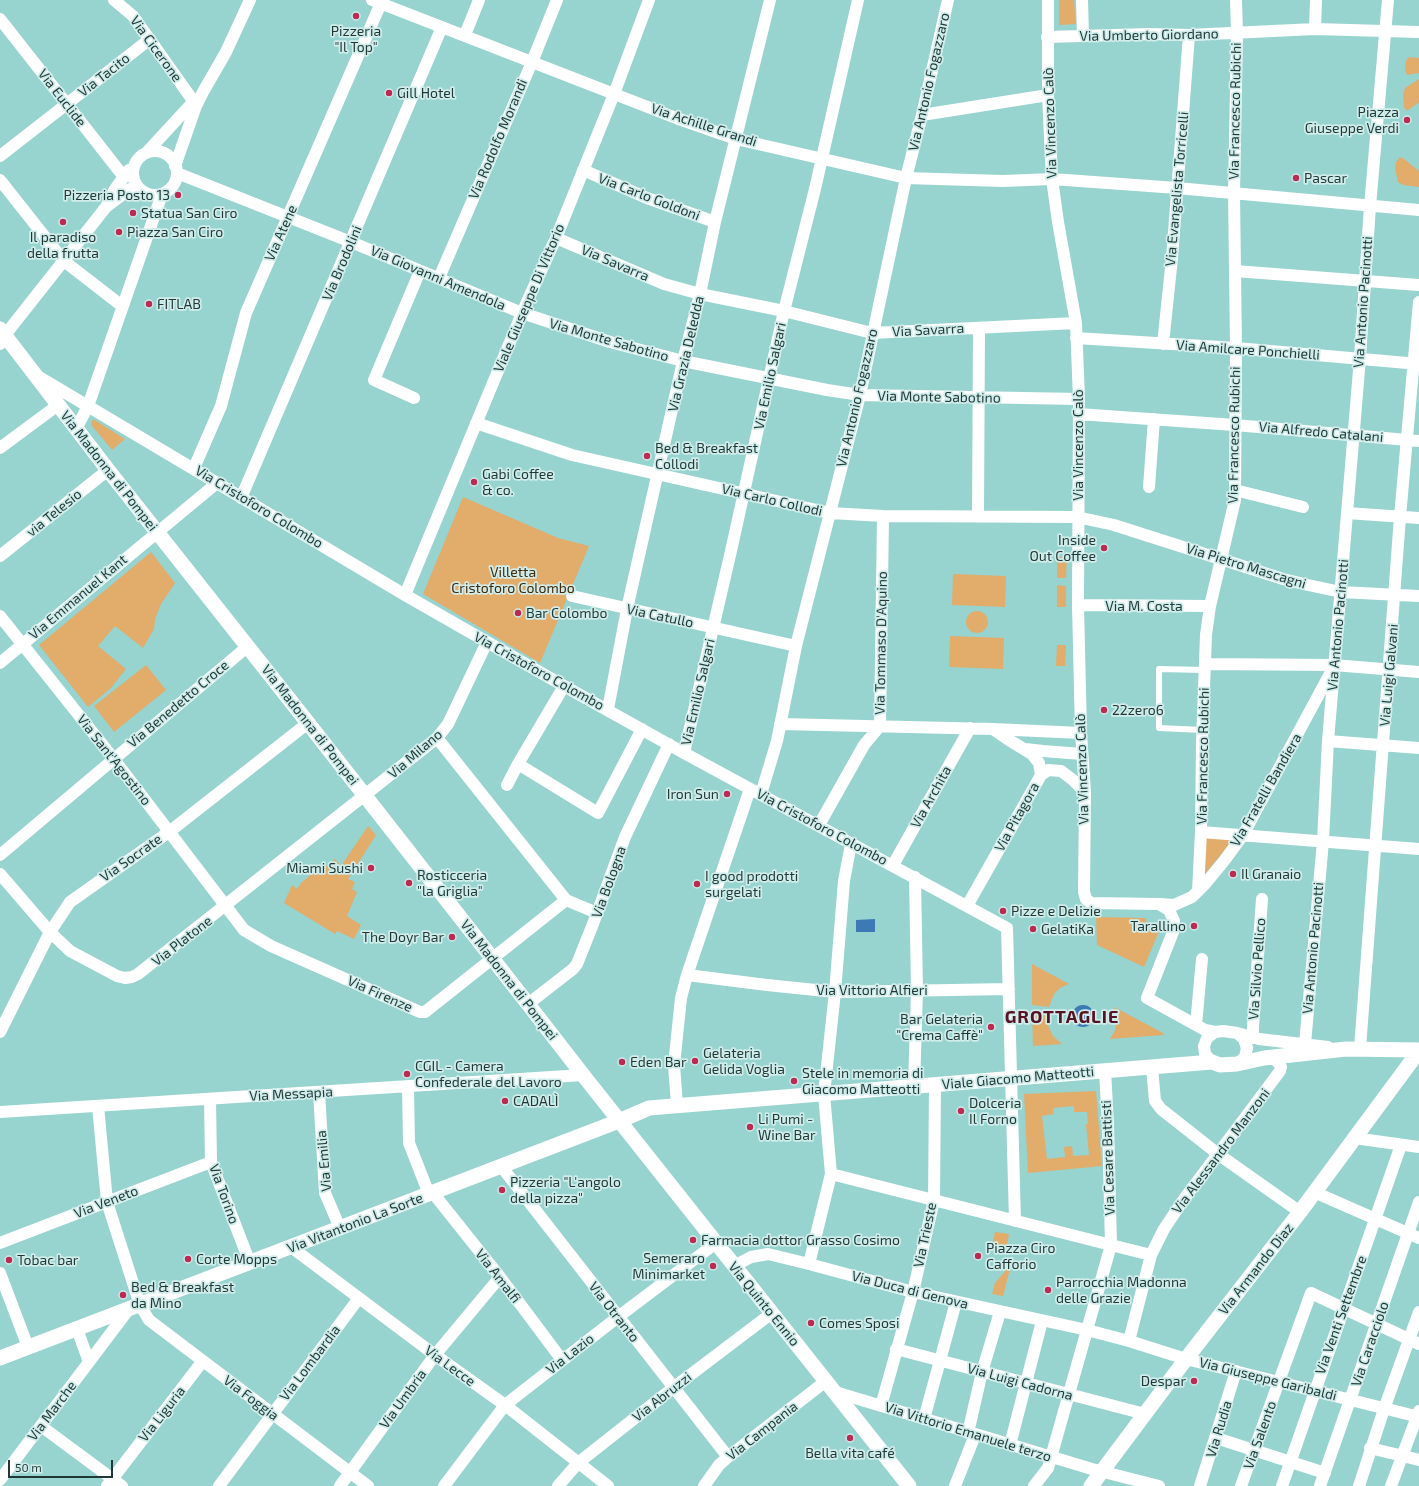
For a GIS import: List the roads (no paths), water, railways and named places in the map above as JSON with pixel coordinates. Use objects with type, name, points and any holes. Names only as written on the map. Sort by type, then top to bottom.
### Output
[{"type":"street","name":"Via Cicerone","points":[[114,0],[133,16],[194,102]]},
{"type":"street","points":[[106,207],[130,189],[140,190],[147,194],[154,195],[162,194],[173,186],[176,179],[176,169],[185,135],[203,92],[226,52],[250,0]]},
{"type":"street","points":[[465,36],[479,0]]},
{"type":"street","name":"Via Rodolfo Morandi","points":[[439,278],[532,62],[557,0]]},
{"type":"street","name":"Viale Giuseppe Di Vittorio","points":[[405,595],[522,313],[556,238],[584,170],[649,0]]},
{"type":"street","name":"Via Grazia Deledda","points":[[608,709],[628,609],[684,361],[770,0]]},
{"type":"street","name":"Via Emilio Salgari","points":[[684,753],[784,311],[822,159],[858,0]]},
{"type":"street","name":"Via Antonio Fogazzaro","points":[[677,1105],[674,1065],[682,998],[687,974],[756,792],[777,741],[796,646],[860,395],[872,332],[906,178],[948,0]]},
{"type":"street","name":"Via Vincenzo Calò","points":[[1048,0],[1048,95],[1052,179],[1076,323],[1079,399],[1077,517],[1078,605],[1081,732],[1085,792],[1084,892]]},
{"type":"street","points":[[1082,0],[1083,36]]},
{"type":"street","name":"Via Francesco Rubichi","points":[[1198,891],[1206,635],[1210,606],[1235,500],[1236,348],[1234,193],[1237,33],[1236,0]]},
{"type":"street","points":[[1315,29],[1316,0]]},
{"type":"street","points":[[1384,30],[1388,0]]},
{"type":"street","name":"Via Achille Grandi","points":[[377,2],[399,5],[442,27],[676,118],[736,138],[906,178],[1003,180],[1052,179],[1177,188],[1419,210]]},
{"type":"street","name":"Via Atene","points":[[194,468],[221,406],[246,312],[288,216],[377,2]]},
{"type":"street","name":"Via Euclide","points":[[0,18],[124,177]]},
{"type":"street","name":"Via Brodolini","points":[[241,498],[442,27]]},
{"type":"street","name":"Via Umberto Giordano","points":[[1047,37],[1149,34],[1189,35],[1315,29],[1419,32]]},
{"type":"street","name":"Via Antonio Pacinotti","points":[[1305,1044],[1323,841],[1328,741],[1348,513],[1384,30]]},
{"type":"street","name":"Via Evangelista Torricelli","points":[[1163,344],[1189,35]]},
{"type":"street","name":"Via Tacito","points":[[0,156],[150,39]]},
{"type":"street","points":[[140,190],[133,178],[132,171],[134,164],[203,92]]},
{"type":"street","points":[[922,115],[1048,95]]},
{"type":"street","points":[[2,336],[64,261],[106,207],[115,188],[143,155],[161,152],[172,159],[176,169]]},
{"type":"street","name":"Via Giovanni Amendola","points":[[176,169],[522,313]]},
{"type":"street","name":"Via Carlo Goldoni","points":[[584,170],[647,198],[716,222]]},
{"type":"street","points":[[0,180],[64,261],[122,306]]},
{"type":"street","points":[[76,429],[83,403],[122,306],[162,194]]},
{"type":"street","name":"Via Savarra","points":[[556,238],[664,284],[700,294],[784,311],[872,332],[1076,323]]},
{"type":"street","points":[[414,398],[374,380],[420,271]]},
{"type":"street","points":[[1235,271],[1419,285]]},
{"type":"street","name":"Via Luigi Galvani","points":[[1353,1048],[1375,845],[1400,517],[1413,440],[1419,302]]},
{"type":"street","name":"Via Monte Sabotino","points":[[522,313],[610,342],[684,361],[827,390],[860,395],[1079,399]]},
{"type":"street","points":[[978,515],[979,328]]},
{"type":"street","name":"Via Madonna di Pompei","points":[[2,336],[34,374],[247,647],[308,722],[619,1121]]},
{"type":"street","name":"Via Amilcare Ponchielli","points":[[1076,338],[1236,348],[1416,363]]},
{"type":"street","name":"Via Cristoforo Colombo","points":[[34,374],[405,595],[564,686],[1006,928],[1009,989]]},
{"type":"street","points":[[0,448],[70,400],[83,403]]},
{"type":"street","name":"Via Alfredo Catalani","points":[[1078,414],[1413,440]]},
{"type":"street","points":[[1149,487],[1154,419]]},
{"type":"street","name":"Via Carlo Collodi","points":[[476,423],[572,455],[830,513],[883,516],[978,515],[1077,517]]},
{"type":"street","name":"via Telesio","points":[[0,556],[108,470]]},
{"type":"street","name":"Via Emmanuel Kant","points":[[0,663],[217,483]]},
{"type":"street","points":[[1235,490],[1304,507]]},
{"type":"street","points":[[1348,513],[1419,518]]},
{"type":"street","name":"Via Tommaso D'Aquino","points":[[819,825],[864,745],[880,726],[883,516]]},
{"type":"street","name":"Via Pietro Mascagni","points":[[1077,517],[1114,525],[1283,579],[1341,592],[1419,596]]},
{"type":"street","name":"Via Catullo","points":[[572,596],[796,646]]},
{"type":"street","name":"Via M. Costa","points":[[1078,605],[1210,606]]},
{"type":"street","name":"Via Sant'Agostino","points":[[0,616],[113,758],[226,906]]},
{"type":"street","name":"Via Milano","points":[[365,795],[437,738],[448,724],[487,642]]},
{"type":"street","name":"Via Benedetto Croce","points":[[0,855],[113,758],[247,647]]},
{"type":"street","points":[[1205,667],[1334,665],[1419,672]]},
{"type":"street","name":"Via Fratelli Bandiera","points":[[1084,892],[1086,899],[1092,903],[1174,905],[1192,897],[1224,861],[1243,834],[1334,665]]},
{"type":"street","points":[[507,785],[564,686]]},
{"type":"street","name":"Via Socrate","points":[[0,1032],[50,932],[70,902],[169,832],[308,722]]},
{"type":"street","points":[[780,724],[1081,732]]},
{"type":"street","name":"Via Archita","points":[[893,865],[970,728]]},
{"type":"street","points":[[518,764],[598,812],[642,729]]},
{"type":"street","points":[[993,729],[1032,754],[1039,763],[1041,775]]},
{"type":"street","points":[[437,738],[566,900],[597,913]]},
{"type":"street","points":[[1328,741],[1419,748]]},
{"type":"street","name":"Via Bologna","points":[[528,1004],[577,964],[625,837],[669,744]]},
{"type":"street","points":[[1024,748],[1082,754]]},
{"type":"street","name":"Via Pitagora","points":[[968,906],[1041,775],[1048,770],[1061,771],[1085,792]]},
{"type":"street","name":"Via Platone","points":[[0,874],[50,932],[70,951],[82,959],[117,976],[125,978],[132,977],[138,974],[226,906],[365,795]]},
{"type":"street","points":[[1201,832],[1243,834],[1419,849]]},
{"type":"street","points":[[809,1264],[831,1174],[824,1094],[835,992],[844,881],[852,844]]},
{"type":"street","points":[[914,1086],[917,990],[915,877]]},
{"type":"street","name":"Via Silvio Pellico","points":[[1253,1038],[1252,1027],[1262,899]]},
{"type":"street","name":"Via Firenze","points":[[226,906],[244,930],[271,946],[420,1012],[425,1012],[566,900]]},
{"type":"street","points":[[1159,904],[1169,910],[1174,921],[1173,932],[1147,998],[1205,1030],[1237,1033],[1253,1038],[1353,1048]]},
{"type":"street","points":[[1196,1025],[1202,959]]},
{"type":"street","name":"Via Vittorio Alfieri","points":[[687,974],[767,985],[835,992],[1009,989]]},
{"type":"street","points":[[1009,989],[1015,1221]]},
{"type":"street","points":[[1212,1062],[1205,1054],[1204,1046],[1207,1038],[1215,1032]]},
{"type":"street","points":[[1237,1033],[1244,1039],[1247,1048],[1245,1057],[1237,1064]]},
{"type":"street","name":"Viale Giacomo Matteotti","points":[[619,1121],[649,1108],[677,1105],[1212,1062],[1220,1065],[1237,1064],[1264,1058],[1353,1048],[1419,1050]]},
{"type":"street","name":"Via Armando Diaz","points":[[1091,1486],[1186,1359],[1300,1212],[1419,1050]]},
{"type":"street","name":"Via Alessandro Manzoni","points":[[1129,1341],[1151,1255],[1164,1229],[1184,1199],[1280,1071],[1281,1067],[1277,1061],[1264,1058]]},
{"type":"street","points":[[1152,1067],[1155,1101],[1161,1109],[1218,1154],[1300,1212]]},
{"type":"street","name":"Via Cesare Battisti","points":[[1034,1486],[1048,1468],[1052,1457],[1068,1394],[1111,1245],[1105,1071]]},
{"type":"street","name":"Via Messapia","points":[[0,1112],[583,1076]]},
{"type":"street","name":"Via Trieste","points":[[881,1406],[913,1292],[934,1200],[935,1084]]},
{"type":"street","name":"Via Amalfi","points":[[408,1087],[409,1143],[431,1193],[500,1277],[562,1360]]},
{"type":"street","name":"Via Emilia","points":[[319,1092],[325,1193],[340,1228]]},
{"type":"street","name":"Via Torino","points":[[210,1099],[211,1162],[250,1263]]},
{"type":"street","name":"Via Foggia","points":[[98,1106],[107,1202],[135,1307],[148,1320],[202,1362],[368,1486]]},
{"type":"street","name":"Via Vitantonio La Sorte","points":[[0,1358],[619,1121]]},
{"type":"street","name":"Via Quinto Ennio","points":[[619,1121],[909,1486]]},
{"type":"street","points":[[1354,1138],[1419,1147]]},
{"type":"street","name":"Via Venti Settembre","points":[[1282,1486],[1401,1145]]},
{"type":"street","name":"Via Veneto","points":[[0,1243],[211,1162]]},
{"type":"street","name":"Via Otranto","points":[[501,1166],[728,1457]]},
{"type":"street","points":[[831,1174],[1151,1255]]},
{"type":"street","points":[[1314,1192],[1376,1220],[1414,1235]]},
{"type":"street","name":"Via Caracciolo","points":[[1320,1486],[1377,1324],[1414,1235],[1419,1202]]},
{"type":"street","name":"Via Lazio","points":[[444,1486],[506,1406],[562,1360],[716,1243]]},
{"type":"street","name":"Via Lecce","points":[[291,1247],[435,1355],[506,1406],[608,1486]]},
{"type":"street","name":"Via Duca di Genova","points":[[734,1266],[751,1257],[768,1254],[913,1292],[1087,1330],[1129,1341]]},
{"type":"street","points":[[0,1274],[28,1348]]},
{"type":"street","name":"Via Umbria","points":[[340,1486],[435,1355],[500,1277]]},
{"type":"street","name":"Via Salento","points":[[1241,1486],[1311,1293],[1343,1308]]},
{"type":"street","name":"Via Lombardia","points":[[218,1486],[359,1298]]},
{"type":"street","points":[[924,1419],[956,1302]]},
{"type":"street","name":"Via Marche","points":[[0,1480],[89,1362],[135,1307]]},
{"type":"street","points":[[1343,1308],[1414,1342]]},
{"type":"street","points":[[969,1486],[957,1482],[972,1434],[982,1372],[1000,1312]]},
{"type":"street","points":[[1363,1485],[1370,1448],[1384,1409],[1414,1342],[1419,1312]]},
{"type":"street","name":"Via Abruzzi","points":[[558,1486],[578,1463],[673,1388],[772,1314]]},
{"type":"street","points":[[1010,1444],[1042,1321]]},
{"type":"street","points":[[76,1329],[89,1362]]},
{"type":"street","name":"Via Giuseppe Garibaldi","points":[[1129,1341],[1186,1359],[1278,1383],[1384,1409],[1418,1415]]},
{"type":"street","name":"Via Luigi Cadorna","points":[[896,1349],[1145,1414]]},
{"type":"street","name":"Via Liguria","points":[[109,1482],[202,1362]]},
{"type":"street","name":"Via Rudia","points":[[1200,1486],[1236,1371]]},
{"type":"street","name":"Via Vittorio Emanuele terzo","points":[[830,1387],[881,1406],[972,1434],[1102,1472],[1159,1486]]},
{"type":"street","name":"Via Campania","points":[[704,1486],[719,1465],[728,1457],[830,1387]]},
{"type":"street","points":[[1391,1486],[1404,1456],[1418,1415]]},
{"type":"street","points":[[41,1426],[109,1482],[122,1486]]},
{"type":"street","points":[[1216,1438],[1325,1473]]},
{"type":"street","points":[[1370,1448],[1419,1460]]},
{"type":"lane","points":[[1202,730],[1159,728],[1159,669],[1205,667]]},
{"type":"water","points":[[875,919],[875,932],[856,932],[856,920]]},
{"type":"water","points":[[1083,1005],[1091,1008],[1094,1016],[1091,1024],[1083,1027],[1075,1024],[1072,1016],[1075,1008]]},
{"type":"place","name":"Pizzeria \"Il Top\"","points":[[356,16]]},
{"type":"place","name":"Gill Hotel","points":[[389,93]]},
{"type":"place","name":"Piazza Giuseppe Verdi","points":[[1407,120]]},
{"type":"place","name":"Pascar","points":[[1296,178]]},
{"type":"place","name":"Pizzeria Posto 13","points":[[178,195]]},
{"type":"place","name":"Statua San Ciro","points":[[133,213]]},
{"type":"place","name":"Il paradiso della frutta","points":[[63,222]]},
{"type":"place","name":"Piazza San Ciro","points":[[119,232]]},
{"type":"place","name":"FITLAB","points":[[149,304]]},
{"type":"place","name":"Bed & Breakfast Collodi","points":[[647,456]]},
{"type":"place","name":"Gabi Coffee & co.","points":[[474,482]]},
{"type":"place","name":"Inside Out Coffee","points":[[1104,548]]},
{"type":"place","name":"Bar Colombo","points":[[518,613]]},
{"type":"place","name":"22zero6","points":[[1104,710]]},
{"type":"place","name":"Iron Sun","points":[[727,794]]},
{"type":"place","name":"Miami Sushi","points":[[371,868]]},
{"type":"place","name":"Il Granaio","points":[[1233,874]]},
{"type":"place","name":"Rosticceria \"la Griglia\"","points":[[409,883]]},
{"type":"place","name":"I good prodotti surgelati","points":[[697,884]]},
{"type":"place","name":"Pizze e Delizie","points":[[1003,911]]},
{"type":"place","name":"Tarallino","points":[[1194,926]]},
{"type":"place","name":"GelatiKa","points":[[1033,929]]},
{"type":"place","name":"The Doyr Bar","points":[[452,937]]},
{"type":"place","name":"Bar Gelateria \"Crema Caffè\"","points":[[991,1027]]},
{"type":"place","name":"Gelateria Gelida Voglia","points":[[695,1061]]},
{"type":"place","name":"Eden Bar","points":[[622,1062]]},
{"type":"place","name":"CGIL - Camera Confederale del Lavoro","points":[[407,1074]]},
{"type":"place","name":"Stele in memoria di Giacomo Matteotti","points":[[794,1081]]},
{"type":"place","name":"CADALÌ","points":[[505,1101]]},
{"type":"place","name":"Dolceria Il Forno","points":[[961,1111]]},
{"type":"place","name":"Li Pumi - Wine Bar","points":[[750,1127]]},
{"type":"place","name":"Pizzeria \"L'angolo della pizza\"","points":[[502,1190]]},
{"type":"place","name":"Farmacia dottor Grasso Cosimo","points":[[693,1240]]},
{"type":"place","name":"Piazza Ciro Cafforio","points":[[978,1256]]},
{"type":"place","name":"Corte Mopps","points":[[188,1259]]},
{"type":"place","name":"Tobac bar","points":[[9,1260]]},
{"type":"place","name":"Semeraro Minimarket","points":[[713,1266]]},
{"type":"place","name":"Parrocchia Madonna delle Grazie","points":[[1048,1290]]},
{"type":"place","name":"Bed & Breakfast da Mino","points":[[123,1295]]},
{"type":"place","name":"Comes Sposi","points":[[811,1323]]},
{"type":"place","name":"Despar","points":[[1194,1381]]},
{"type":"place","name":"Bella vita café","points":[[850,1438]]},
{"type":"district","name":"GROTTAGLIE","points":[[1062,1017]]},
{"type":"park label","name":"Villetta Cristoforo Colombo","points":[[513,580]]}]
